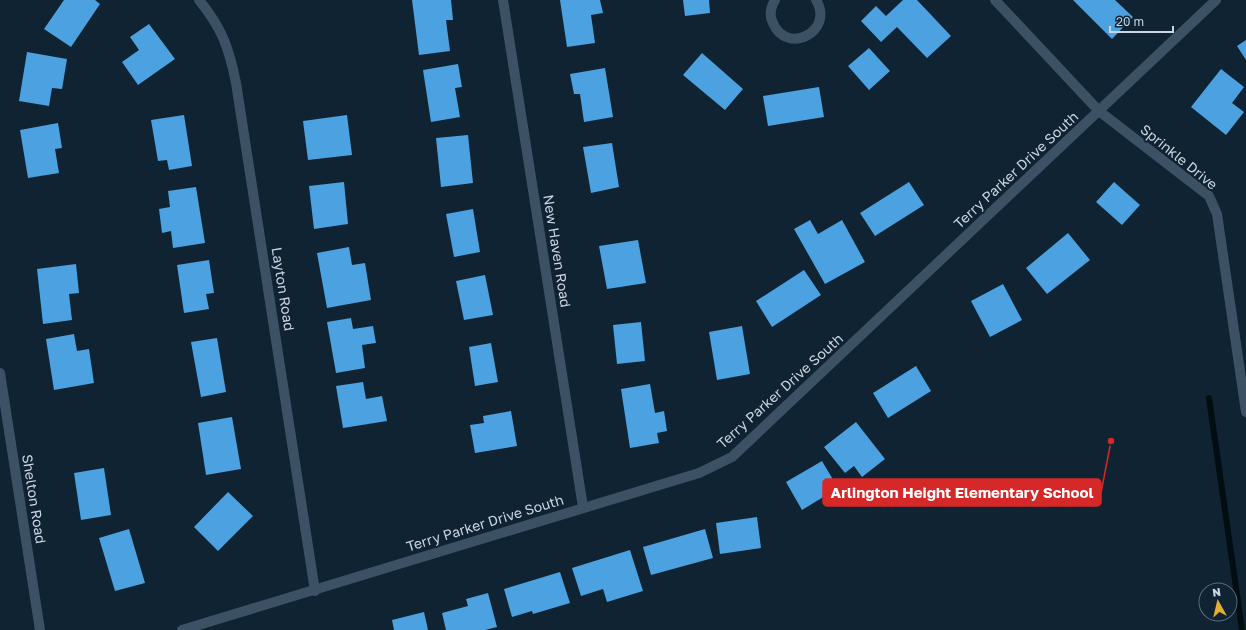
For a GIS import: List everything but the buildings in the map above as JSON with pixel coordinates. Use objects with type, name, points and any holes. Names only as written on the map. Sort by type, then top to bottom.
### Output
[{"type":"street","name":"Layton Road","points":[[199,0],[214,18],[229,50],[236,83],[315,590]]},
{"type":"street","name":"New Haven Road","points":[[503,0],[583,507]]},
{"type":"street","points":[[775,0],[770,13],[775,28],[781,34],[796,39],[811,34],[816,28],[821,13],[816,0]]},
{"type":"street","name":"Sprinkle Drive","points":[[995,0],[1099,111],[1209,196],[1218,214],[1246,412]]},
{"type":"street","name":"Terry Parker Drive South","points":[[182,630],[699,473],[732,457],[1216,0]]},
{"type":"street","name":"Shelton Road","points":[[0,373],[40,630]]},
{"type":"waterway","points":[[1209,398],[1242,630]]},
{"type":"place","name":"Arlington Height Elementary School","points":[[1111,441]]}]
